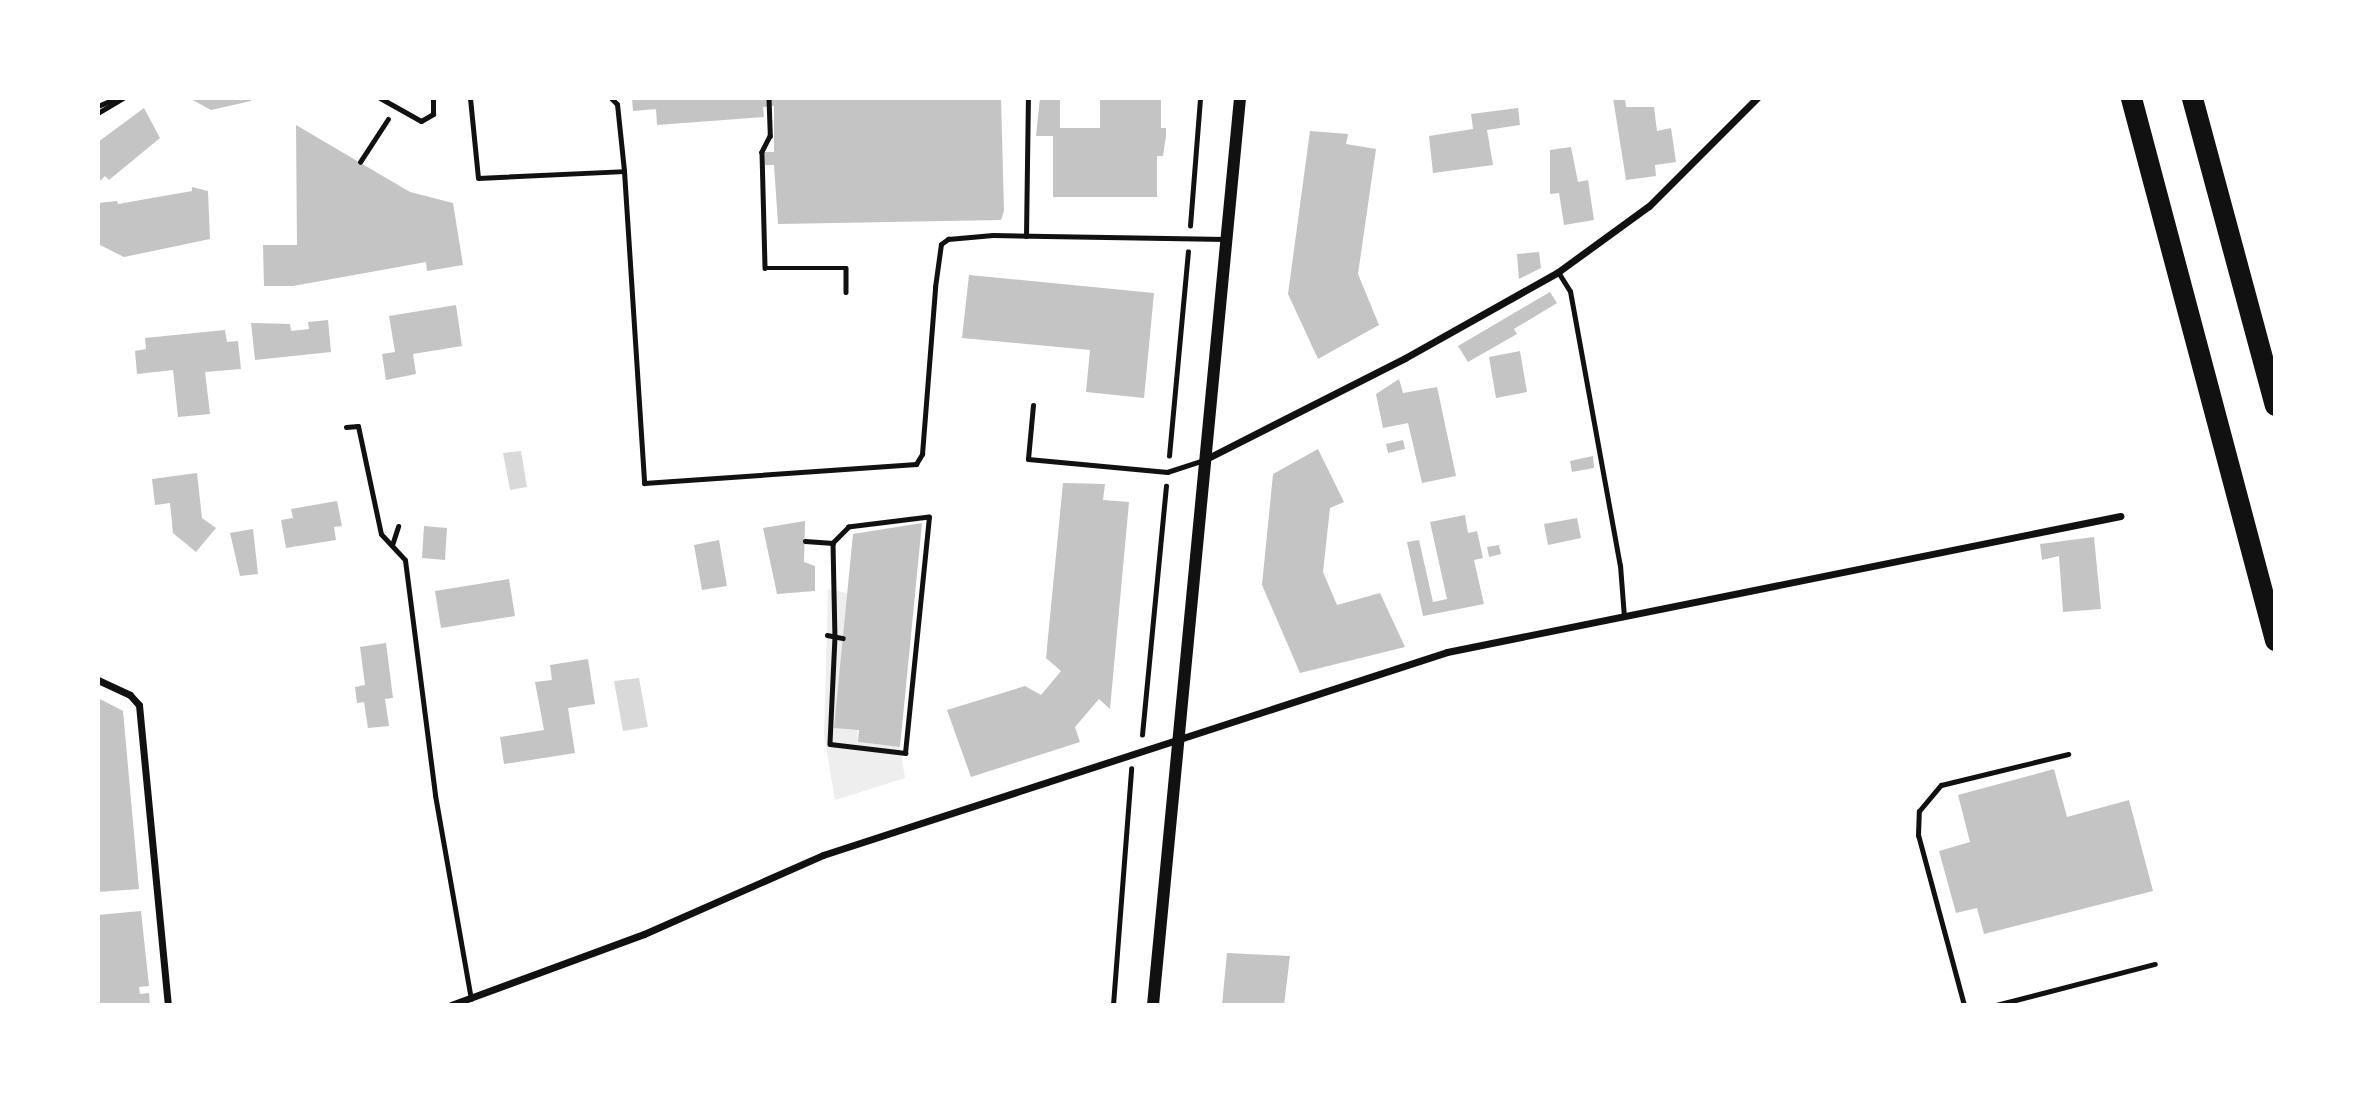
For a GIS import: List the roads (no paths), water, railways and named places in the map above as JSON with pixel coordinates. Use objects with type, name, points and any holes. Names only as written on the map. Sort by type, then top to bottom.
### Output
[{"type":"highway","points":[[2131,98],[2275,640]]},
{"type":"highway","points":[[2192,98],[2275,405]]},
{"type":"street","points":[[1153,1005],[1205,460],[1229,240],[1240,98]]},
{"type":"street","points":[[1205,460],[1405,358],[1558,272],[1649,206],[1757,98]]},
{"type":"street","points":[[452,1005],[644,934],[823,855],[1447,652],[2120,516]]},
{"type":"street","points":[[98,680],[130,695],[139,705],[168,1005]]},
{"type":"lane","points":[[380,98],[421,121],[433,114],[433,98]]},
{"type":"lane","points":[[470,98],[474,173],[478,178],[624,171]]},
{"type":"lane","points":[[611,98],[617,104],[624,171],[644,483],[916,464],[922,454],[941,244],[948,239],[1026,236],[1189,237],[1229,240]]},
{"type":"lane","points":[[617,104],[624,98]]},
{"type":"lane","points":[[1026,236],[1028,98]]},
{"type":"lane","points":[[1558,272],[1570,291],[1620,565],[1623,617]]},
{"type":"lane","points":[[1033,405],[1028,459],[1167,472],[1205,460]]},
{"type":"lane","points":[[346,427],[358,426],[381,534],[405,560],[435,795],[471,999]]},
{"type":"lane","points":[[392,545],[398,526]]},
{"type":"lane","points":[[1964,1005],[1921,847],[1919,811],[1941,785],[2068,754]]},
{"type":"lane","points":[[1996,1005],[2155,964]]}]
